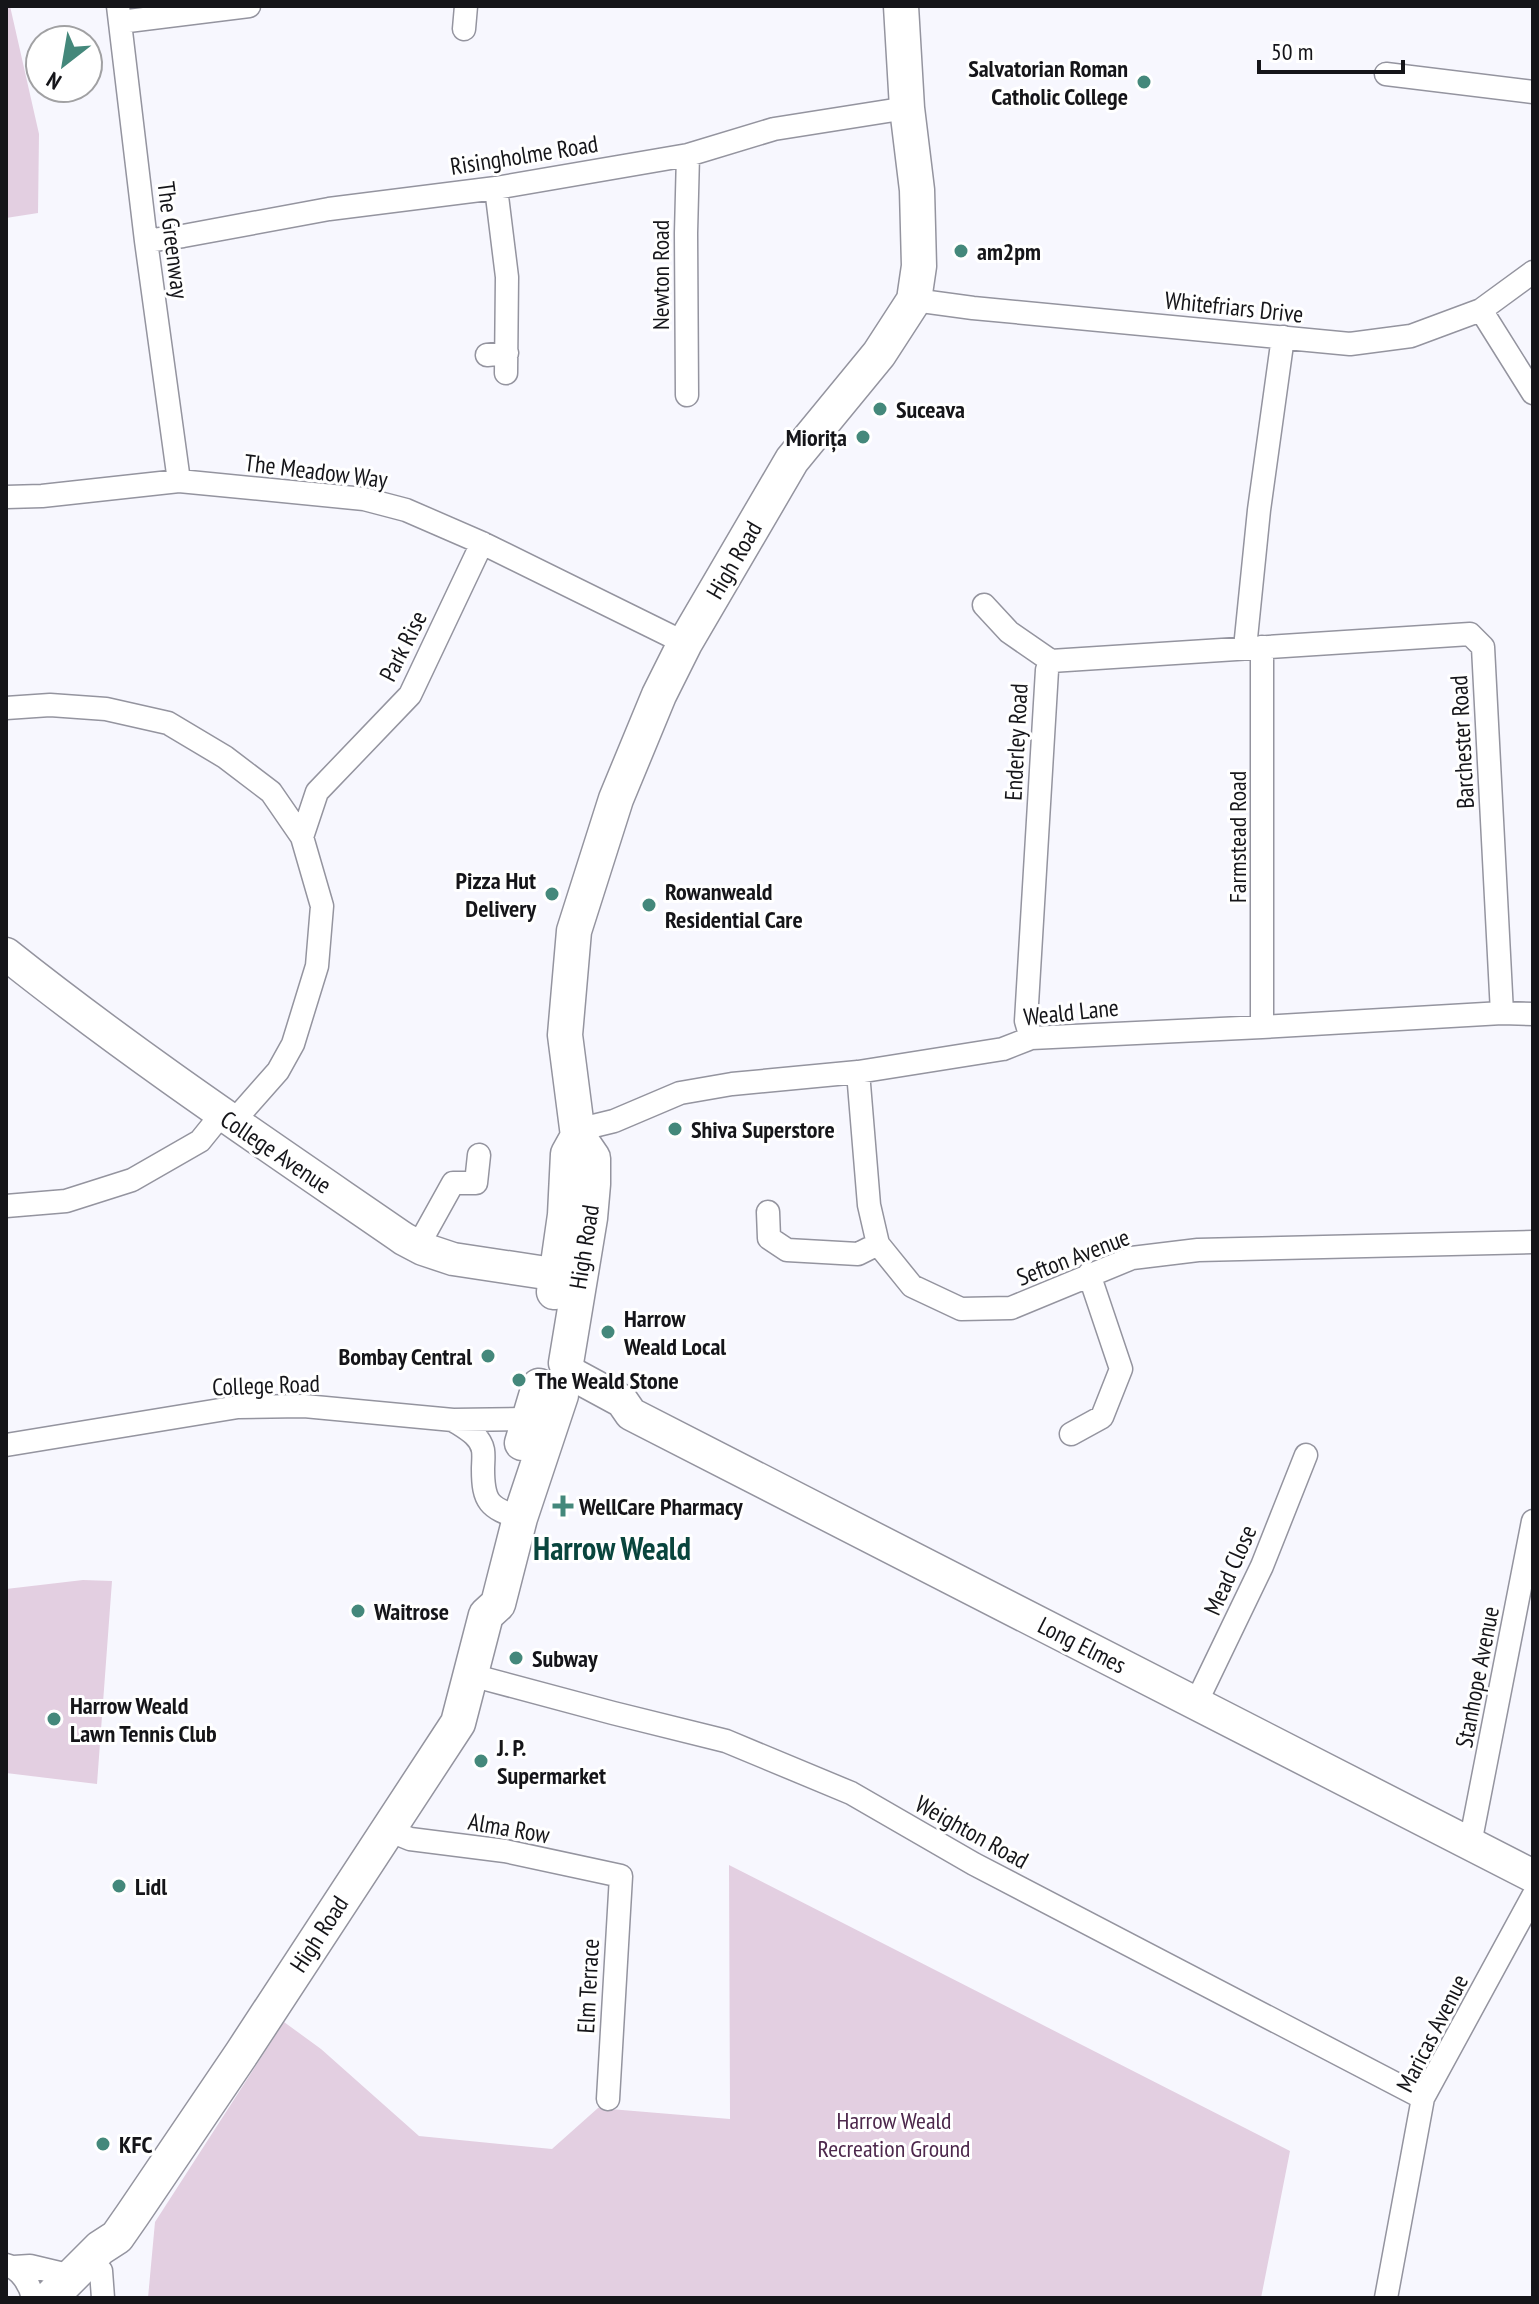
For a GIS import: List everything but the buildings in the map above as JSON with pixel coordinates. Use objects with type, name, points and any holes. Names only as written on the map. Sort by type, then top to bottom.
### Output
[{"type":"main road","name":"High Road","points":[[80,2288],[112,2258],[117,2237],[242,2053],[458,1723],[486,1615],[481,1601],[559,1379],[567,1277],[590,1218],[593,1158],[578,1133],[565,1035],[574,931],[616,799],[659,695],[685,643],[792,460],[879,354],[914,300],[919,266],[917,190],[907,108],[901,6]]},
{"type":"main road","name":"High Road","points":[[511,1515],[529,1419],[559,1379]]},
{"type":"street","points":[[119,14],[249,6]]},
{"type":"street","points":[[464,29],[466,6]]},
{"type":"street","name":"The Greenway","points":[[119,14],[179,481]]},
{"type":"street","points":[[1386,74],[1533,92]]},
{"type":"street","name":"Risingholme Road","points":[[146,241],[329,209],[496,188],[688,155],[774,129],[907,108]]},
{"type":"street","name":"Newton Road","points":[[687,395],[688,155]]},
{"type":"street","points":[[496,188],[507,277],[500,360]]},
{"type":"street","name":"Whitefriars Drive","points":[[914,300],[1350,344],[1411,336],[1481,310],[1533,272]]},
{"type":"street","points":[[1481,310],[1533,393]]},
{"type":"street","name":"Farmstead Road","points":[[1262,1027],[1253,648],[1259,510],[1283,337]]},
{"type":"street","name":"The Meadow Way","points":[[6,497],[179,481],[364,499],[406,510],[482,543],[685,643]]},
{"type":"street","name":"Park Rise","points":[[302,837],[317,792],[410,695],[482,543]]},
{"type":"street","points":[[984,605],[1009,632],[1051,661]]},
{"type":"street","name":"Barchester Road","points":[[1253,648],[1470,634],[1483,647],[1502,1013]]},
{"type":"street","name":"Enderley Road","points":[[1031,1038],[1026,1021],[1047,670],[1051,661],[1253,648]]},
{"type":"street","points":[[6,708],[50,705],[106,709],[168,723],[225,757],[271,792],[302,837],[322,906],[317,966],[293,1044],[278,1071],[200,1141],[132,1180],[66,1201],[6,1206]]},
{"type":"street","points":[[271,792],[317,792]]},
{"type":"street","name":"College Avenue","points":[[6,954],[84,1017],[227,1118],[418,1246],[453,1259],[567,1277]]},
{"type":"street","name":"Weald Lane","points":[[578,1133],[680,1093],[732,1084],[858,1072],[1003,1049],[1031,1038],[1502,1013],[1533,1014]]},
{"type":"street","name":"Sefton Avenue","points":[[858,1072],[869,1205],[878,1244],[912,1286],[961,1309],[1011,1308],[1132,1258],[1198,1250],[1533,1242]]},
{"type":"street","points":[[418,1246],[453,1183],[476,1183],[479,1155]]},
{"type":"street","points":[[768,1212],[769,1238],[787,1250],[858,1254],[878,1244]]},
{"type":"street","points":[[1071,1434],[1102,1417],[1121,1369],[1089,1274]]},
{"type":"street","name":"Long Elmes","points":[[559,1379],[622,1401],[631,1414],[1533,1876]]},
{"type":"street","name":"College Road","points":[[6,1445],[238,1407],[304,1406],[453,1420],[529,1419]]},
{"type":"street","points":[[453,1420],[475,1435],[483,1449],[483,1492],[491,1504],[511,1515]]},
{"type":"street","name":"Mead Close","points":[[1196,1703],[1262,1566],[1306,1455]]},
{"type":"street","name":"Stanhope Avenue","points":[[1470,1844],[1525,1607],[1533,1521]]},
{"type":"street","name":"Weighton Road","points":[[471,1675],[726,1741],[851,1793],[974,1864],[1423,2098]]},
{"type":"street","name":"Alma Row","points":[[388,1830],[410,1839],[505,1851],[621,1876]]},
{"type":"street","name":"Elm Terrace","points":[[608,2099],[621,1876]]},
{"type":"street","name":"Maricas Avenue","points":[[1386,2298],[1423,2098],[1533,1896]]},
{"type":"street","points":[[10,2266],[30,2266],[80,2288]]},
{"type":"street","points":[[10,2266],[25,2280],[33,2298]]},
{"type":"green space","points":[[6,6],[10,6],[24,68],[24,104],[32,104],[39,134],[38,213],[6,218]]},
{"type":"green space","name":"Harrow Weald Lawn Tennis Club","points":[[83,1580],[112,1581],[97,1784],[6,1773],[6,1589]]},
{"type":"green space","name":"Harrow Weald Recreation Ground","points":[[729,1865],[1290,2151],[1261,2298],[148,2298],[155,2222],[284,2022],[321,2049],[419,2136],[552,2149],[598,2108],[730,2119]]},
{"type":"place","name":"Salvatorian Roman Catholic College","points":[[1144,82]]},
{"type":"place","name":"am2pm","points":[[961,251]]},
{"type":"place","name":"Suceava","points":[[880,409]]},
{"type":"place","name":"Miorița","points":[[863,437]]},
{"type":"place","name":"Pizza Hut Delivery","points":[[552,894]]},
{"type":"place","name":"Rowanweald Residential Care","points":[[649,905]]},
{"type":"place","name":"Shiva Superstore","points":[[675,1129]]},
{"type":"place","name":"Harrow Weald Local","points":[[608,1332]]},
{"type":"place","name":"Bombay Central","points":[[488,1356]]},
{"type":"place","name":"The Weald Stone","points":[[519,1380]]},
{"type":"place","name":"WellCare Pharmacy","points":[[563,1506]]},
{"type":"place","name":"Waitrose","points":[[358,1611]]},
{"type":"place","name":"Subway","points":[[516,1658]]},
{"type":"place","name":"Harrow Weald Lawn Tennis Club","points":[[54,1719]]},
{"type":"place","name":"J. P. Supermarket","points":[[481,1761]]},
{"type":"place","name":"Lidl","points":[[119,1886]]},
{"type":"place","name":"KFC","points":[[103,2144]]},
{"type":"district","name":"Harrow Weald","points":[[612,1548]]}]
